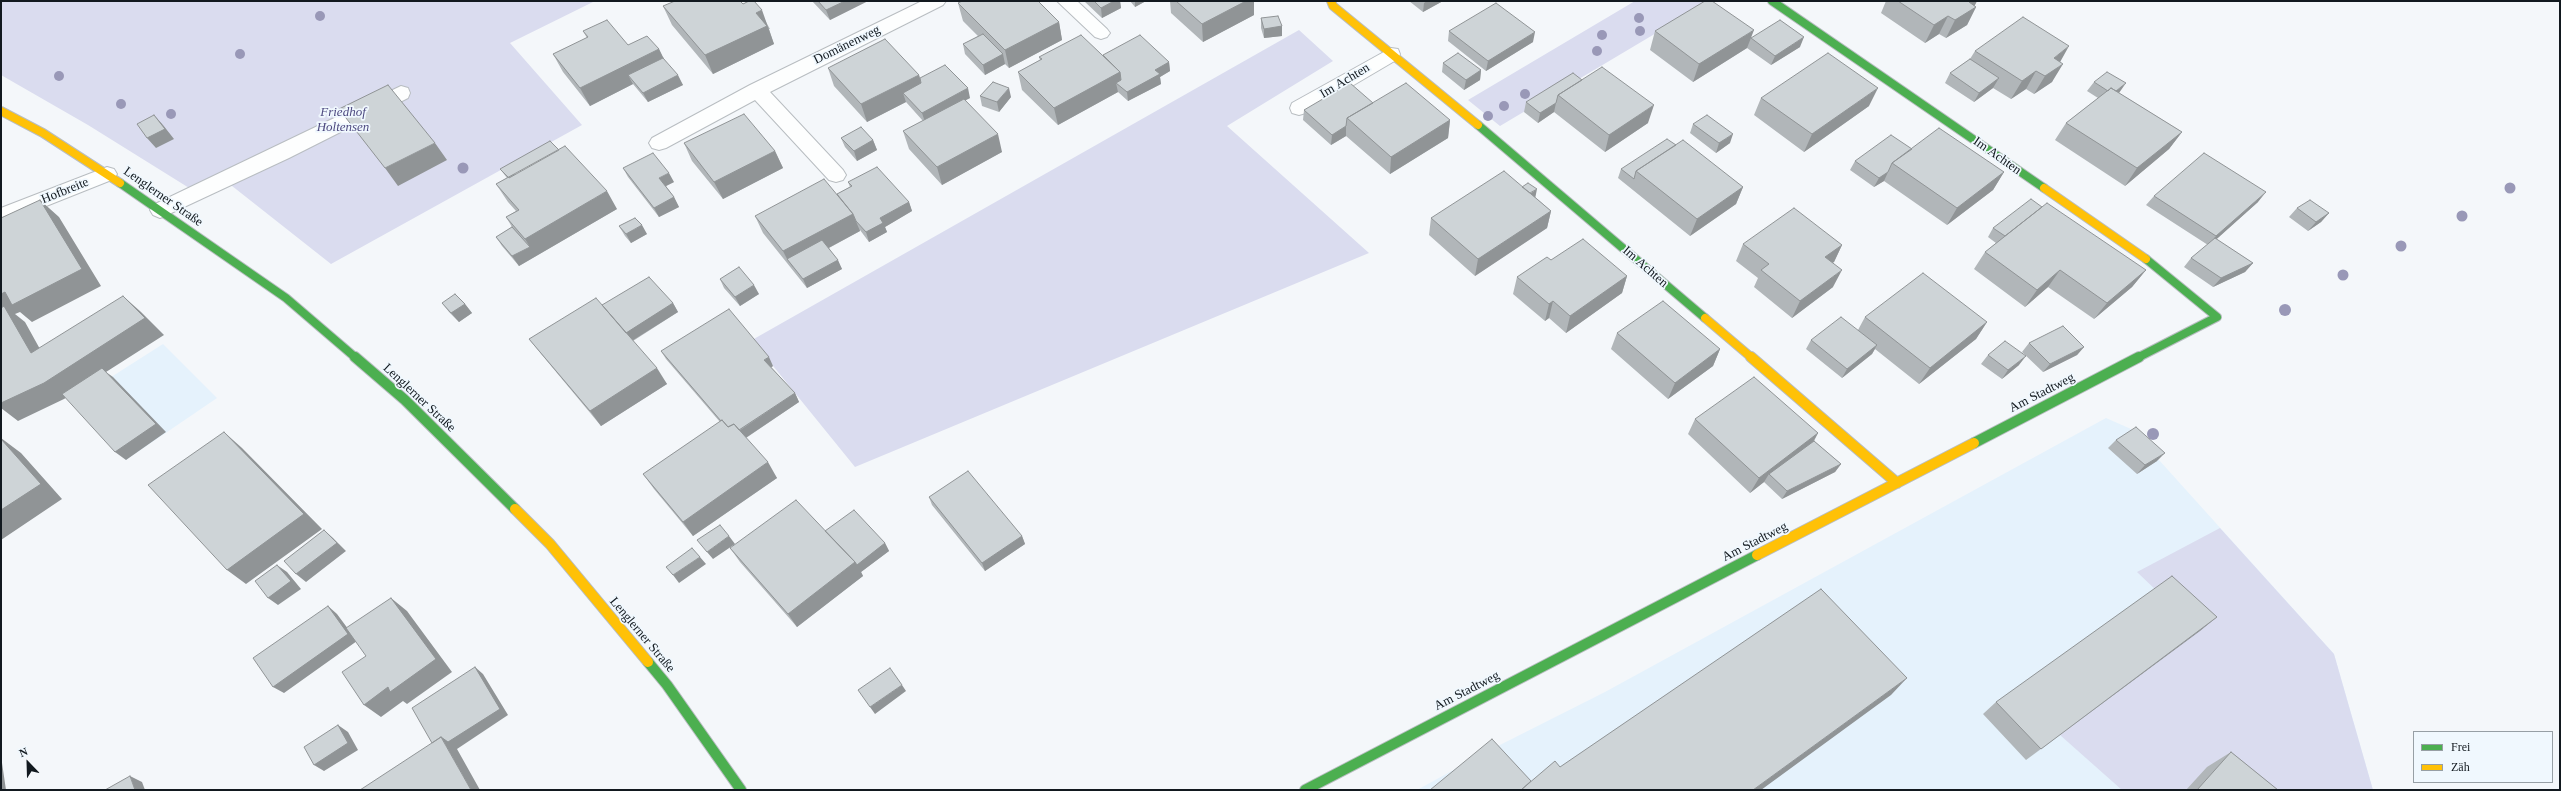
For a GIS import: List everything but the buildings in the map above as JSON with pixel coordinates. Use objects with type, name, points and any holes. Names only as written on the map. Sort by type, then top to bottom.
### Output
[{"type":"street","name":"Domänenweg","points":[[659,143],[757,90],[937,1]]},
{"type":"street","points":[[1066,1],[1101,33]]},
{"type":"street","name":"Im Achten","points":[[1331,1],[1334,6],[1482,128],[1897,483]]},
{"type":"street","name":"Im Achten","points":[[1772,1],[2156,265],[2217,317]]},
{"type":"street","name":"Im Achten","points":[[1299,108],[1391,54]]},
{"type":"street","points":[[757,90],[836,175]]},
{"type":"street","points":[[160,210],[282,153],[401,92]]},
{"type":"street","name":"Lenglerner Straße","points":[[1,111],[43,133],[107,174],[286,298],[405,400],[550,544],[667,685],[741,790]]},
{"type":"street","name":"Hofbreite","points":[[1,216],[107,174]]},
{"type":"street","name":"Am Stadtweg","points":[[1304,790],[2217,317]]},
{"type":"shaded area","points":[[163,344],[217,398],[126,460],[72,402]]},
{"type":"shaded area","points":[[2106,418],[2131,429],[2334,654],[2373,790],[1417,790],[1488,751],[1605,692]]},
{"type":"green space","name":"Friedhof Holtensen","points":[[1,1],[595,1],[510,43],[582,125],[331,264],[227,182],[194,191],[88,125],[1,75]]},
{"type":"green space","points":[[1635,1],[1710,1],[1500,126],[1468,100]]},
{"type":"green space","points":[[1299,30],[1333,61],[1227,126],[1369,253],[855,467],[752,340]]},
{"type":"green space","points":[[2220,528],[2334,654],[2373,790],[2122,790],[2060,735],[2199,631],[2137,572]]},
{"type":"traffic: fast","points":[[1772,1],[2044,188]]},
{"type":"traffic: fast","points":[[1478,125],[1705,318]]},
{"type":"traffic: fast","points":[[120,183],[286,298],[405,400],[515,509]]},
{"type":"traffic: fast","points":[[1974,443],[2217,317],[2146,259]]},
{"type":"traffic: fast","points":[[1305,790],[1757,555]]},
{"type":"traffic: fast","points":[[648,662],[667,685],[741,790]]},
{"type":"traffic: slow","points":[[1331,1],[1333,6],[1478,125]]},
{"type":"traffic: slow","points":[[1,111],[43,133],[120,183]]},
{"type":"traffic: slow","points":[[2044,188],[2146,259]]},
{"type":"traffic: slow","points":[[1705,318],[1897,483]]},
{"type":"traffic: slow","points":[[1757,555],[1974,443]]},
{"type":"traffic: slow","points":[[515,509],[550,544],[648,662]]}]
